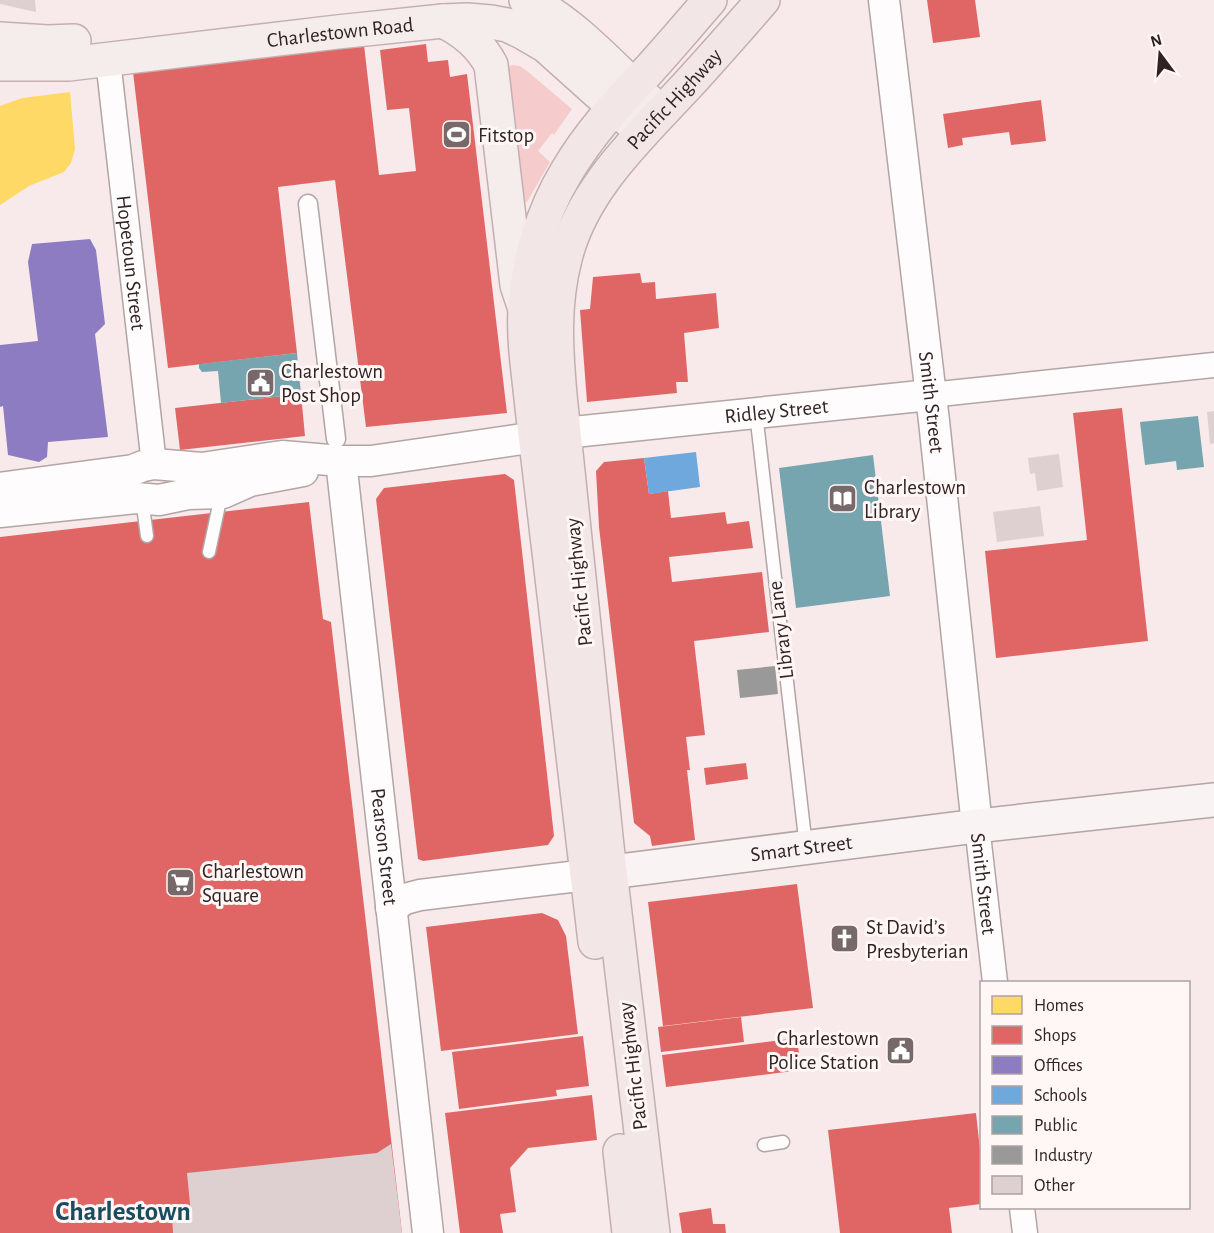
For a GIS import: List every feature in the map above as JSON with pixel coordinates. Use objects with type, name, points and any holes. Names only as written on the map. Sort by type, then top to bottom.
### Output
[{"type":"highway","name":"Pacific Highway","points":[[550,435],[527,360],[525,311],[531,264],[546,213],[567,171],[623,97],[710,0]]},
{"type":"highway","name":"Pacific Highway","points":[[629,1233],[598,874],[550,435],[556,310],[565,257],[578,224],[611,171],[651,122],[764,0]]},
{"type":"highway","name":"Pacific Highway","points":[[598,874],[653,1233]]},
{"type":"main road","name":"Charlestown Road","points":[[526,0],[545,10],[581,37],[623,97]]},
{"type":"main road","name":"Charlestown Road","points":[[0,64],[69,64],[337,32],[441,10]]},
{"type":"main road","name":"Charlestown Road","points":[[0,39],[48,42],[100,39],[441,10],[467,20],[507,25],[522,32],[623,97],[651,122]]},
{"type":"main road","points":[[441,10],[482,49],[491,65],[517,285],[525,311]]},
{"type":"main road","name":"Smart Street","points":[[598,874],[977,826],[1214,800]]},
{"type":"street","name":"Smith Street","points":[[884,0],[995,981]]},
{"type":"street","name":"Hopetoun Street","points":[[108,60],[141,483]]},
{"type":"street","points":[[309,204],[338,450]]},
{"type":"street","name":"Ridley Street","points":[[0,512],[202,468],[220,484],[280,477],[338,450],[380,459],[550,435],[1214,366]]},
{"type":"street","name":"Pearson Street","points":[[338,450],[428,1233]]},
{"type":"street","name":"Ridley Street","points":[[0,488],[141,483]]},
{"type":"street","name":"Smart Street","points":[[391,908],[405,899],[420,895],[598,874]]},
{"type":"street","points":[[1022,1209],[1025,1233]]},
{"type":"lane","name":"Library Lane","points":[[756,413],[806,847]]},
{"type":"lane","points":[[462,435],[505,429],[550,435]]},
{"type":"lane","points":[[338,450],[370,447]]},
{"type":"lane","points":[[141,483],[147,536]]},
{"type":"lane","points":[[209,552],[219,505],[220,484]]},
{"type":"lane","points":[[764,1144],[783,1142]]},
{"type":"shaded area","points":[[520,66],[527,71],[572,109],[554,135],[552,133],[538,151],[550,162],[527,202],[515,201],[502,68]]},
{"type":"building: Homes","points":[[70,92],[75,149],[71,163],[64,172],[29,186],[0,205],[0,106],[22,98]]},
{"type":"building: Shops","points":[[927,0],[975,0],[980,37],[933,43]]},
{"type":"building: Shops","points":[[426,44],[428,62],[448,60],[450,77],[467,74],[507,413],[366,427],[335,180],[278,187],[297,353],[168,368],[133,72],[364,45],[379,175],[416,171],[409,108],[387,110],[380,50]]},
{"type":"building: Shops","points":[[1041,100],[1046,141],[1011,145],[1009,132],[962,138],[963,145],[948,148],[943,114]]},
{"type":"building: Shops","points":[[640,273],[642,283],[655,282],[656,299],[716,293],[719,328],[684,333],[688,382],[676,382],[677,393],[587,402],[580,310],[590,309],[593,277]]},
{"type":"building: Shops","points":[[301,394],[305,436],[180,450],[175,408]]},
{"type":"building: Shops","points":[[1122,408],[1148,641],[996,658],[985,551],[1087,540],[1073,413]]},
{"type":"building: Shops","points":[[644,458],[649,494],[668,491],[671,518],[725,512],[727,524],[749,521],[753,548],[669,557],[672,582],[762,572],[769,632],[694,641],[705,735],[686,737],[690,770],[687,770],[695,840],[652,846],[650,836],[634,823],[599,527],[596,471],[604,462]]},
{"type":"building: Shops","points":[[505,474],[514,480],[554,836],[548,845],[423,861],[418,859],[376,499],[384,488]]},
{"type":"building: Shops","name":"Charlestown Square","points":[[309,502],[323,619],[331,622],[402,1233],[0,1233],[0,537]]},
{"type":"building: Shops","points":[[746,763],[748,779],[706,785],[704,768]]},
{"type":"building: Shops","points":[[797,884],[813,1008],[663,1026],[648,902]]},
{"type":"building: Shops","points":[[542,913],[558,920],[566,936],[578,1034],[441,1051],[426,927]]},
{"type":"building: Shops","points":[[741,1017],[744,1042],[661,1052],[658,1027]]},
{"type":"building: Shops","points":[[583,1036],[589,1086],[556,1090],[557,1096],[459,1109],[452,1052]]},
{"type":"building: Shops","points":[[797,1038],[801,1070],[666,1087],[662,1055]]},
{"type":"building: Shops","points":[[592,1095],[597,1140],[528,1148],[510,1168],[516,1212],[500,1214],[503,1233],[460,1233],[445,1113]]},
{"type":"building: Shops","points":[[976,1113],[980,1150],[980,1204],[949,1208],[952,1233],[840,1233],[828,1130]]},
{"type":"building: Shops","points":[[711,1208],[713,1224],[725,1224],[726,1233],[682,1233],[679,1213]]},
{"type":"building: Offices","points":[[90,239],[96,250],[105,324],[95,334],[108,437],[48,442],[47,457],[39,462],[8,455],[3,406],[0,407],[0,345],[38,341],[28,262],[32,244]]},
{"type":"building: Schools","points":[[696,452],[700,487],[649,494],[644,458]]},
{"type":"building: Public","name":"Charlestown Post Shop","points":[[297,353],[301,394],[221,403],[218,371],[202,372],[199,368],[199,364]]},
{"type":"building: Public","points":[[1198,416],[1204,467],[1177,470],[1176,461],[1145,465],[1140,422]]},
{"type":"building: Public","name":"Charlestown Library","points":[[873,455],[890,596],[796,608],[779,468]]},
{"type":"building: Industry","points":[[775,666],[778,694],[740,698],[737,670]]},
{"type":"building: Other","points":[[0,0],[35,0],[36,12],[0,4]]},
{"type":"building: Other","points":[[1214,411],[1214,443],[1210,444],[1207,412]]},
{"type":"building: Other","points":[[1059,454],[1063,487],[1037,491],[1035,473],[1030,474],[1028,458]]},
{"type":"building: Other","points":[[1040,506],[1044,536],[997,542],[993,512]]},
{"type":"building: Other","points":[[391,1144],[402,1233],[173,1233],[172,1216],[191,1214],[187,1173],[377,1153]]},
{"type":"place","name":"Fitstop","points":[[457,135]]},
{"type":"place","name":"Charlestown Post Shop","points":[[260,383]]},
{"type":"place","name":"Charlestown Library","points":[[843,499]]},
{"type":"place","name":"Charlestown Square","points":[[181,883]]},
{"type":"place","name":"St David’s Presbyterian","points":[[845,939]]},
{"type":"place","name":"Charlestown Police Station","points":[[900,1050]]},
{"type":"district","name":"Charlestown","points":[[123,1211]]}]
